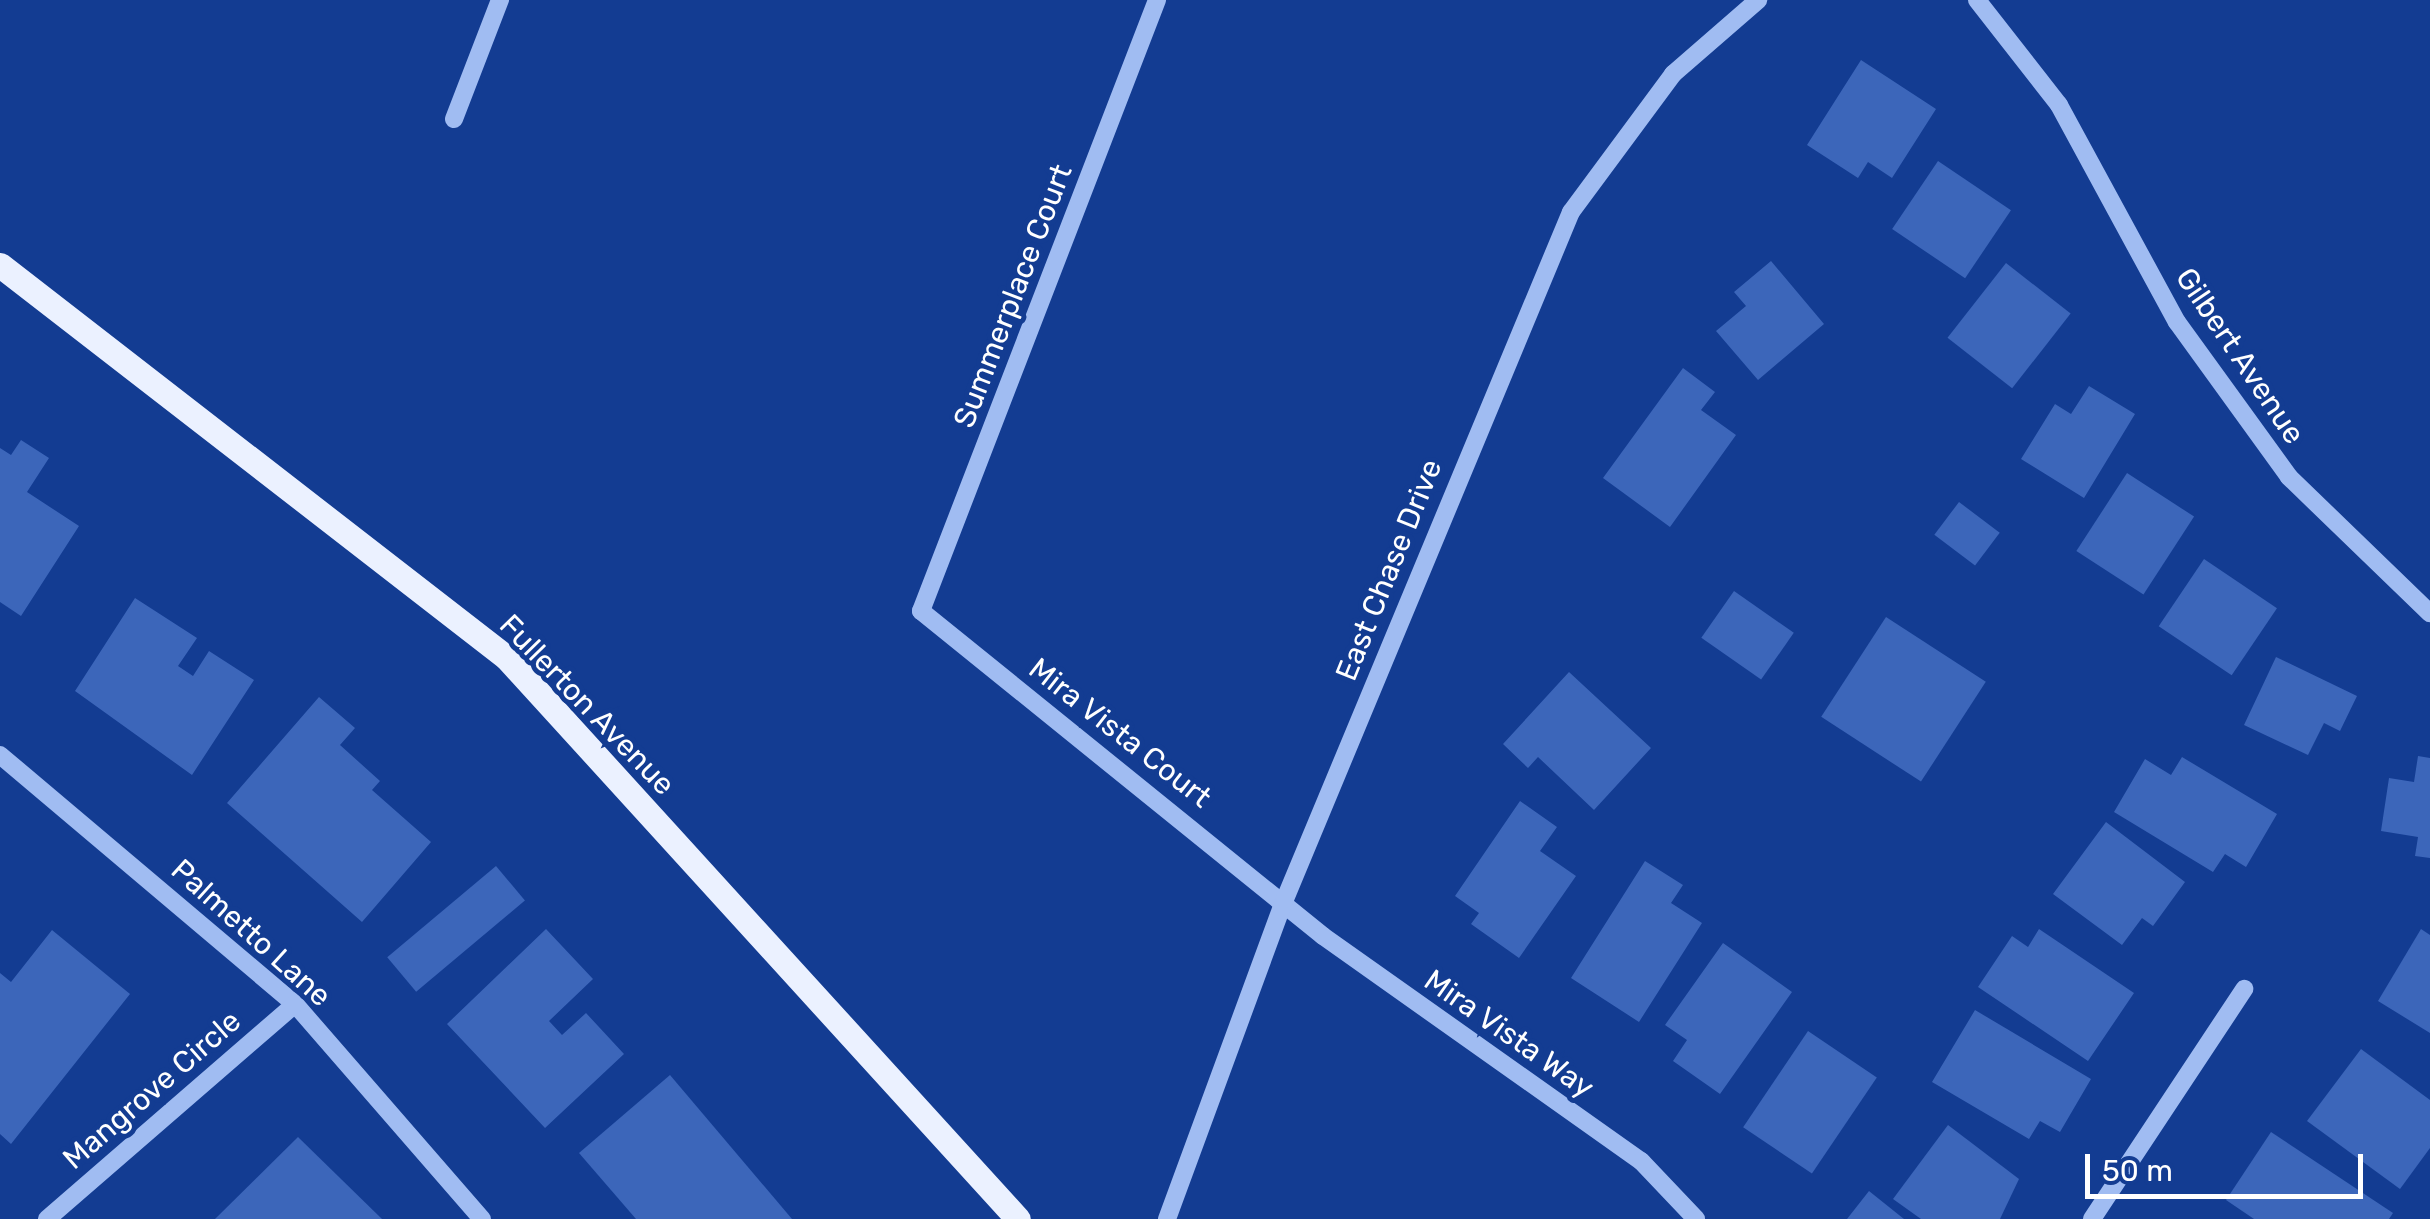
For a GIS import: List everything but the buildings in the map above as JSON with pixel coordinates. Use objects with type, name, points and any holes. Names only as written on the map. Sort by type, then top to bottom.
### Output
[{"type":"main road","name":"Fullerton Avenue","points":[[0,265],[506,657],[1018,1219]]},
{"type":"street","points":[[454,119],[500,0]]},
{"type":"street","name":"Summerplace Court","points":[[921,611],[1156,0]]},
{"type":"street","name":"East Chase Drive","points":[[1167,1219],[1285,899],[1572,212],[1673,74],[1758,0]]},
{"type":"street","name":"Gilbert Avenue","points":[[1977,0],[2060,106],[2178,322],[2289,477],[2430,614]]},
{"type":"street","name":"Mira Vista Court","points":[[921,611],[1285,899]]},
{"type":"street","name":"Palmetto Lane","points":[[0,755],[295,1004],[482,1219]]},
{"type":"street","name":"Mira Vista Way","points":[[1285,899],[1641,1162],[1696,1219]]},
{"type":"street","points":[[2092,1219],[2244,989]]},
{"type":"street","name":"Mangrove Circle","points":[[47,1219],[295,1004]]}]
